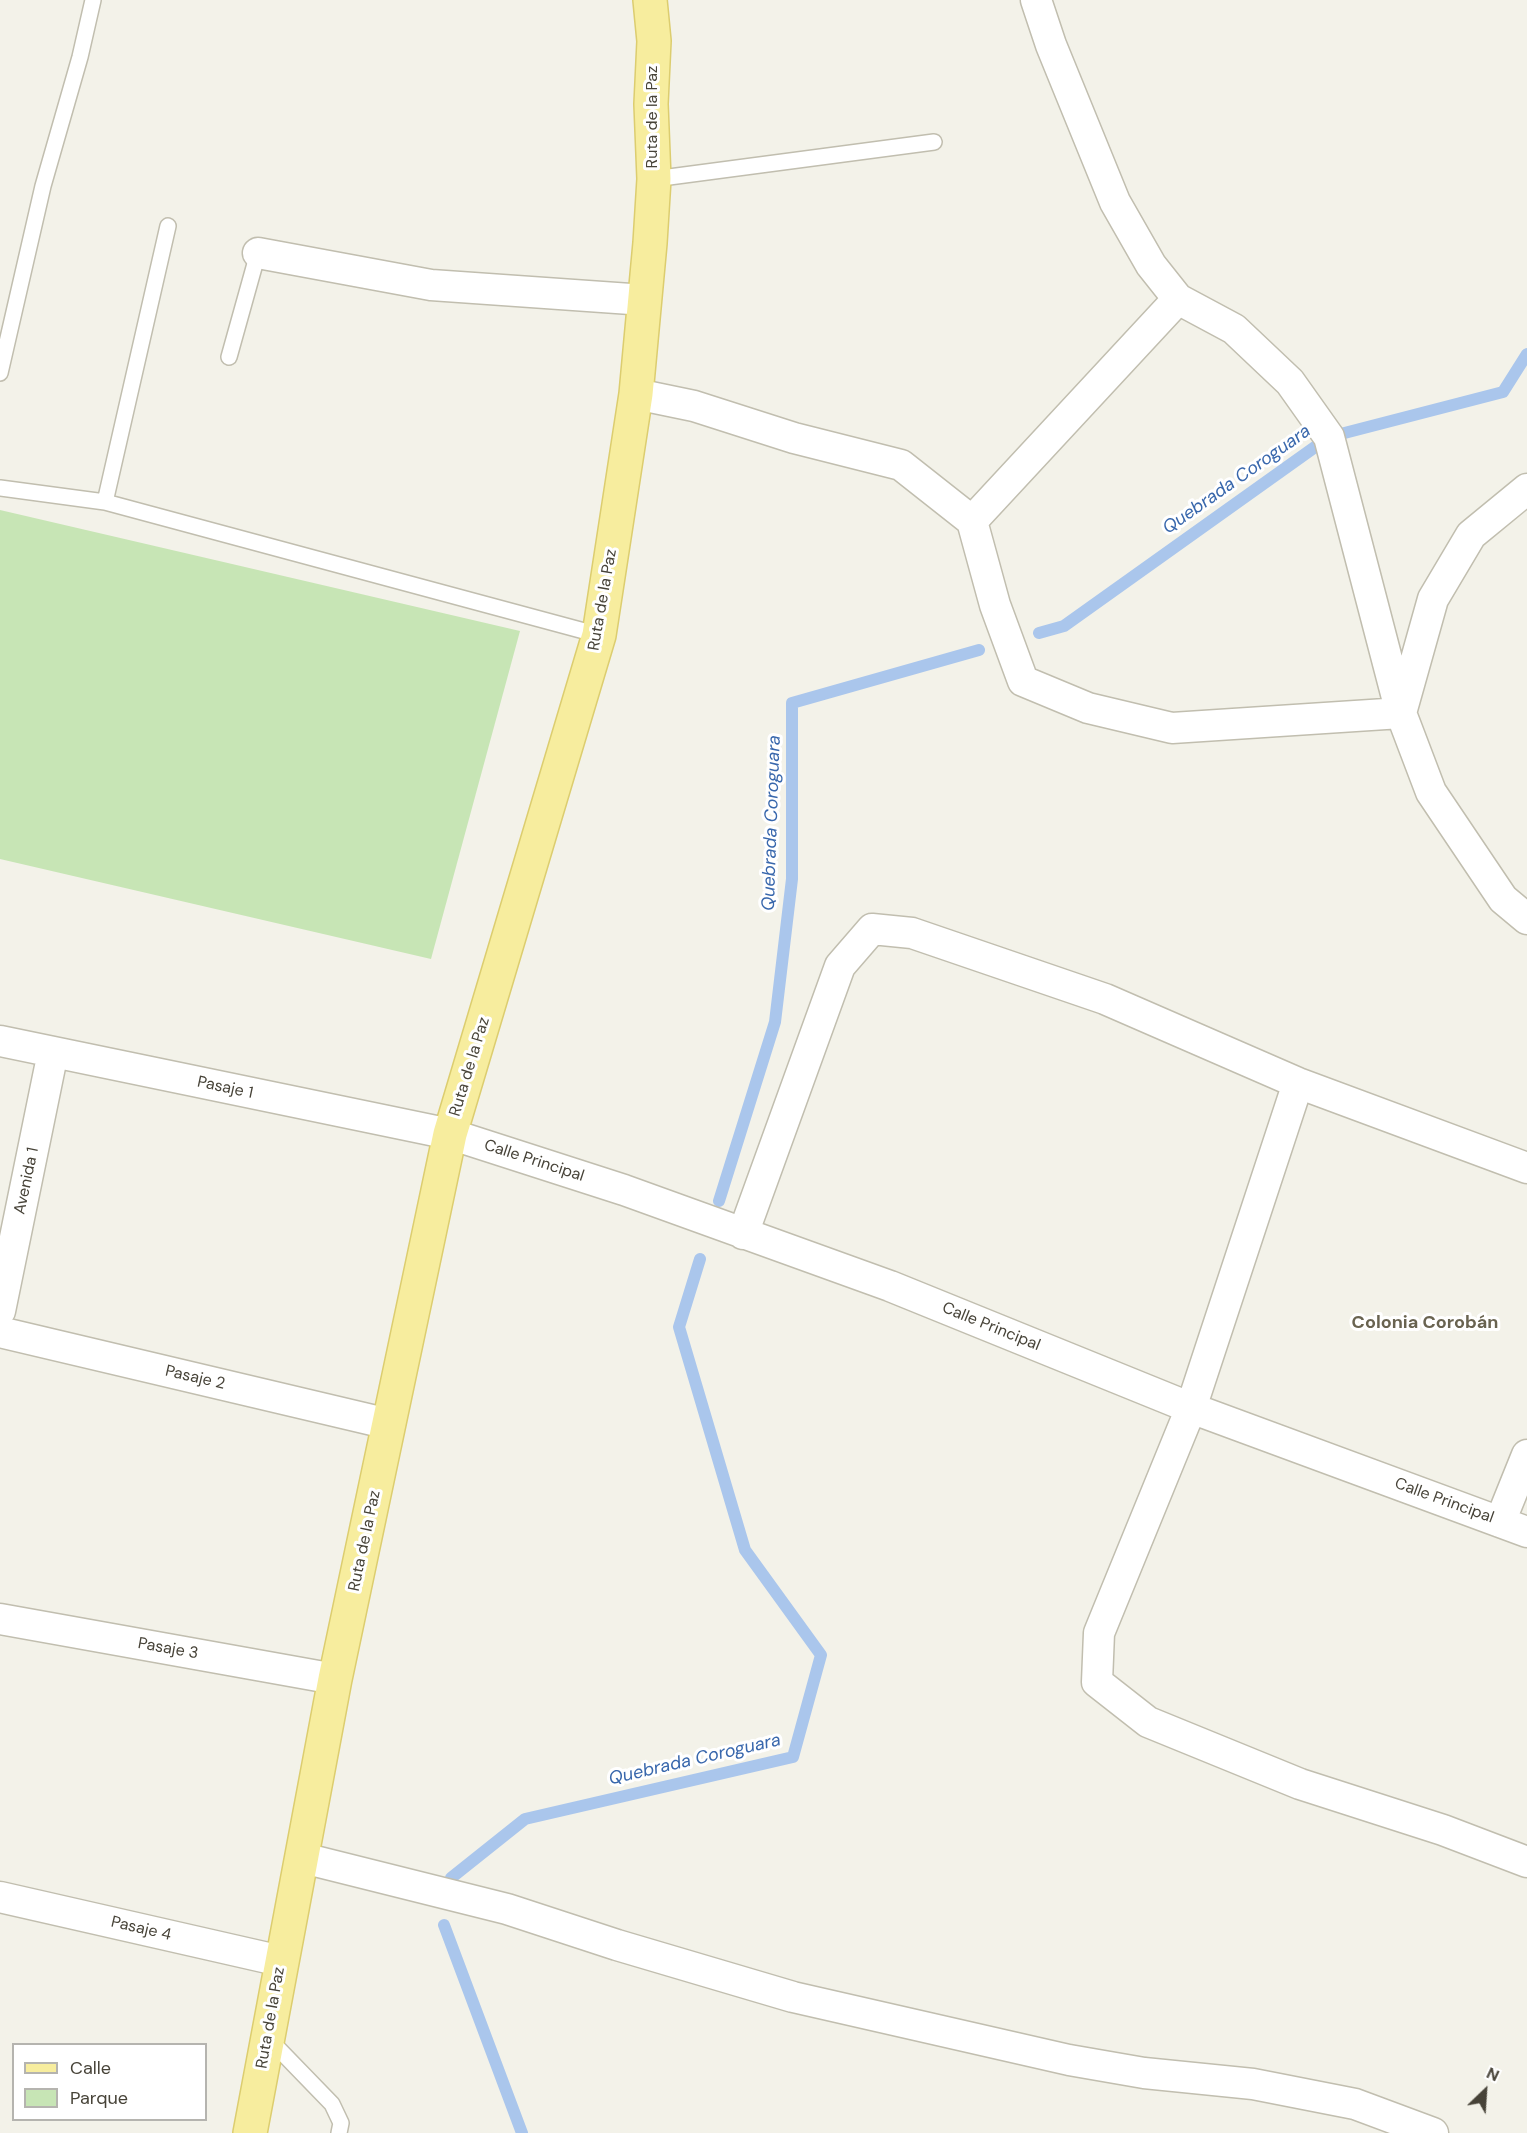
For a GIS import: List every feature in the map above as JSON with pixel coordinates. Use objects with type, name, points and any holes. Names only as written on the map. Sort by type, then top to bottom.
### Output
[{"type":"main road","name":"Ruta de la Paz","points":[[250,2133],[335,1679],[450,1134],[599,635],[636,394],[645,300],[654,179],[651,104],[654,41],[650,0]]},
{"type":"street","points":[[1036,0],[1051,45],[1115,202],[1151,265],[1178,299],[1234,329],[1290,382],[1329,437],[1401,713],[1431,792],[1503,899],[1527,919]]},
{"type":"street","points":[[258,253],[431,285],[645,300]]},
{"type":"street","points":[[972,521],[1178,299]]},
{"type":"street","points":[[636,394],[694,406],[794,438],[901,465],[972,521],[996,605],[1023,681],[1088,708],[1172,728],[1401,713]]},
{"type":"street","points":[[1401,713],[1433,599],[1471,535],[1527,489]]},
{"type":"street","points":[[742,1234],[840,966],[872,929],[912,933],[1105,999],[1298,1083],[1527,1168]]},
{"type":"street","name":"Pasaje 1","points":[[0,1041],[450,1134]]},
{"type":"street","name":"Avenida 1","points":[[0,1311],[53,1052]]},
{"type":"street","points":[[1298,1083],[1191,1408],[1099,1634],[1097,1682],[1148,1722],[1300,1784],[1443,1830],[1527,1862]]},
{"type":"street","name":"Calle Principal","points":[[450,1134],[624,1190],[890,1286],[1191,1408],[1514,1527]]},
{"type":"street","name":"Pasaje 2","points":[[0,1332],[389,1424]]},
{"type":"street","points":[[1514,1527],[1527,1455]]},
{"type":"street","name":"Pasaje 3","points":[[0,1619],[335,1679]]},
{"type":"street","points":[[303,1858],[507,1909],[793,1997],[1069,2060],[1144,2073],[1253,2084],[1355,2104],[1433,2133]]},
{"type":"street","name":"Pasaje 4","points":[[0,1897],[281,1961]]},
{"type":"lane","points":[[0,373],[44,186],[80,57],[93,0]]},
{"type":"lane","points":[[654,179],[934,142]]},
{"type":"lane","points":[[105,501],[168,226]]},
{"type":"lane","points":[[229,357],[258,253]]},
{"type":"lane","points":[[0,488],[105,501],[599,635]]},
{"type":"lane","points":[[268,2038],[332,2104],[341,2123],[339,2133]]},
{"type":"green space","points":[[0,510],[520,631],[431,959],[0,859]]},
{"type":"waterway","name":"Quebrada Coroguara","points":[[1039,633],[1064,626],[1329,437],[1503,392],[1527,354]]},
{"type":"waterway","name":"Quebrada Coroguara","points":[[719,1201],[775,1022],[792,879],[792,703],[979,650]]},
{"type":"waterway","name":"Quebrada Coroguara","points":[[451,1878],[525,1819],[793,1757],[821,1655],[745,1550],[679,1327],[700,1259]]},
{"type":"waterway","name":"Quebrada Coroguara","points":[[444,1925],[522,2133]]},
{"type":"district","name":"Colonia Corobán","points":[[1425,1323]]}]
